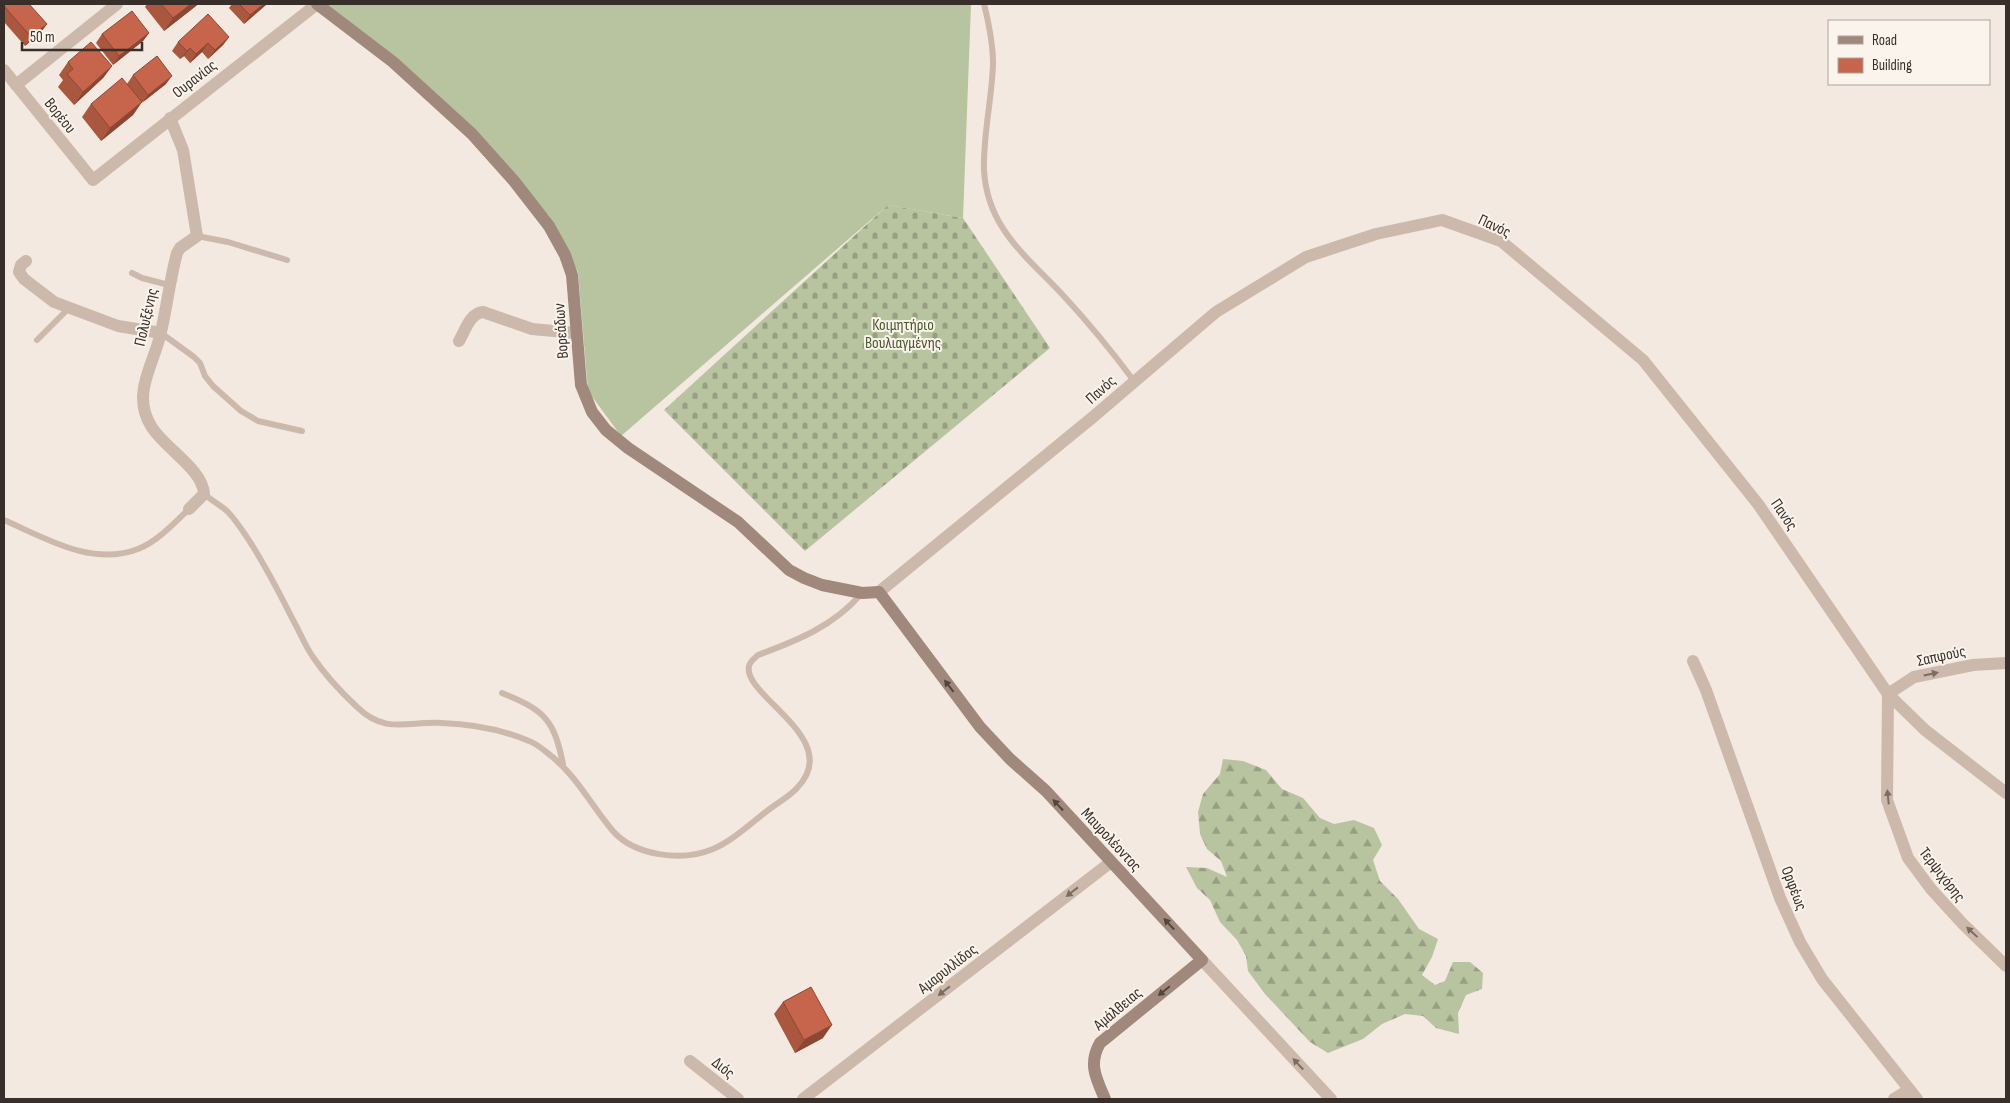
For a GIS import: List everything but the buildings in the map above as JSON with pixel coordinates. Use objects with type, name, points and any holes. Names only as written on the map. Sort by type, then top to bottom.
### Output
[{"type":"street","points":[[16,85],[117,4]]},
{"type":"street","name":"Ουρανίας","points":[[93,180],[317,4]]},
{"type":"street","name":"Βορεάδων","points":[[317,4],[393,62],[472,134],[533,205],[554,235],[569,265],[574,286],[579,376],[583,393],[599,421],[615,438],[738,522],[789,570],[822,585],[862,593],[879,592]]},
{"type":"street","name":"Βορέου","points":[[4,70],[93,180]]},
{"type":"street","points":[[170,118],[183,150],[198,236]]},
{"type":"street","name":"Πανός","points":[[879,592],[1093,417],[1216,312],[1306,257],[1376,234],[1442,220],[1501,242],[1643,360],[1758,504],[1888,694],[1925,730],[2006,792]]},
{"type":"street","name":"Πολυξένης","points":[[198,236],[178,250],[169,285],[161,333],[144,380],[143,401],[144,410],[156,434],[200,480],[204,494]]},
{"type":"street","points":[[26,261],[21,265],[19,272],[24,279],[54,302],[118,326],[161,333]]},
{"type":"street","points":[[459,341],[471,320],[476,314],[483,312],[532,329],[576,333]]},
{"type":"street","points":[[189,509],[204,494]]},
{"type":"street","name":"Μαυρολέοντος","points":[[879,592],[980,727],[1010,759],[1046,791],[1331,1099]]},
{"type":"street","name":"Ορφέως","points":[[1693,661],[1706,690],[1780,898],[1800,942],[1822,979],[1913,1095]]},
{"type":"street","name":"Σαπφούς","points":[[1888,694],[1914,677],[1973,665],[2006,663]]},
{"type":"street","name":"Τερψιχόρης","points":[[1888,694],[1888,800],[1908,858],[1931,889],[2006,966]]},
{"type":"street","name":"Αμαρυλλίδος","points":[[803,1099],[1111,862]]},
{"type":"street","name":"Αμάλθειας","points":[[1105,1099],[1094,1075],[1094,1054],[1100,1043],[1202,960]]},
{"type":"street","name":"Διός","points":[[690,1061],[738,1099]]},
{"type":"street","points":[[1894,1099],[1913,1095]]},
{"type":"lane","points":[[984,4],[990,28],[993,64],[984,171],[989,201],[1006,235],[1027,260],[1059,291],[1082,317],[1134,381]]},
{"type":"lane","points":[[198,236],[228,242],[287,260]]},
{"type":"lane","points":[[132,273],[142,278],[169,285]]},
{"type":"lane","points":[[38,340],[70,308]]},
{"type":"lane","points":[[161,333],[197,360],[205,376],[213,386],[241,411],[258,421],[302,431]]},
{"type":"lane","points":[[204,494],[226,510],[238,523],[269,572],[313,657],[337,687],[367,715],[375,721],[394,725],[441,723],[500,731],[532,742],[563,764],[583,788],[613,831],[628,845],[654,854],[680,855],[711,849],[729,840],[798,788],[807,774],[810,760],[804,740],[792,722],[754,684],[749,666],[758,655],[811,634],[854,602],[862,593]]},
{"type":"lane","points":[[4,520],[78,552],[115,556],[140,549],[163,533],[189,509]]},
{"type":"lane","points":[[502,693],[534,708],[552,725],[563,764]]},
{"type":"green space","points":[[317,4],[971,4],[963,218],[888,205],[621,436],[588,391],[578,272],[549,216],[472,134]]},
{"type":"green space","name":"Κοιμητήριο Βουλιαγμένης","points":[[888,205],[963,218],[1050,348],[805,551],[664,410]]},
{"type":"green space","points":[[1223,759],[1243,761],[1266,770],[1282,789],[1303,798],[1320,818],[1334,824],[1354,820],[1374,828],[1382,845],[1373,860],[1380,881],[1398,899],[1419,929],[1438,939],[1432,957],[1422,975],[1435,985],[1445,981],[1453,962],[1470,962],[1483,973],[1482,989],[1466,995],[1458,1013],[1459,1034],[1436,1028],[1423,1016],[1405,1014],[1382,1024],[1363,1039],[1328,1053],[1310,1042],[1265,994],[1248,971],[1246,956],[1237,940],[1220,922],[1210,900],[1197,888],[1186,867],[1207,868],[1227,877],[1221,861],[1207,849],[1200,834],[1198,812],[1203,794],[1220,774]]}]
